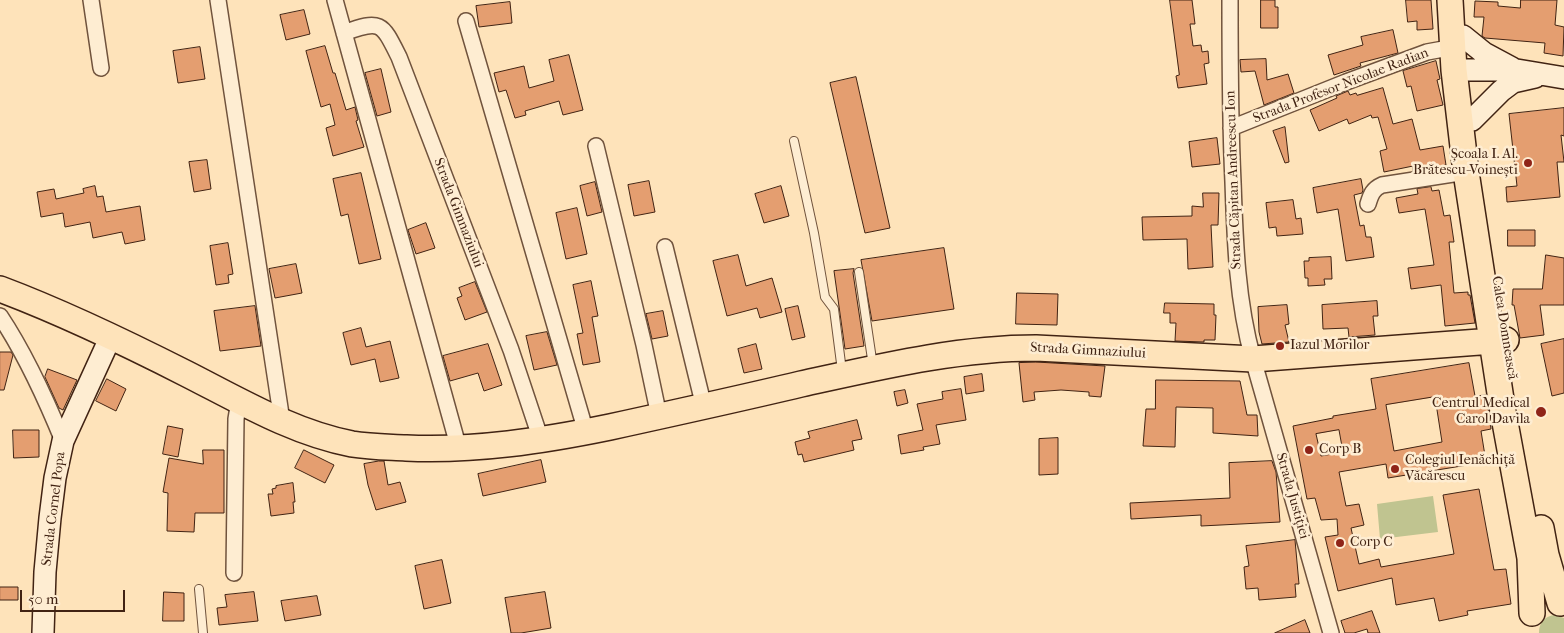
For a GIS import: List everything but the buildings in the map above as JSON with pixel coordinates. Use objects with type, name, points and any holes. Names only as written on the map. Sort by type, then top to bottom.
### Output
[{"type":"main road","name":"Calea Domnească","points":[[1450,0],[1460,42],[1492,342],[1512,380],[1546,555],[1562,603]]},
{"type":"main road","name":"Strada Profesor Nicolae Radian","points":[[1460,42],[1517,70],[1556,77]]},
{"type":"main road","points":[[1460,42],[1517,70]]},
{"type":"main road","points":[[1460,42],[1472,120],[1473,171]]},
{"type":"main road","points":[[1472,120],[1501,91],[1513,82],[1556,77]]},
{"type":"main road","name":"Calea Domnească","points":[[1473,171],[1479,258],[1498,383],[1530,558],[1529,623]]},
{"type":"main road","name":"Strada Gimnaziului","points":[[0,289],[63,314],[110,336],[282,421],[315,434],[373,447],[459,449],[501,446],[541,440],[704,407],[926,358],[1006,348],[1253,359],[1384,348],[1492,342]]},
{"type":"main road","name":"Strada Cornel Popa","points":[[43,633],[43,605],[50,518],[55,478],[63,441],[110,336]]},
{"type":"main road","points":[[1529,623],[1544,604],[1552,602],[1562,603]]},
{"type":"street","points":[[91,0],[102,68]]},
{"type":"street","points":[[218,0],[282,421]]},
{"type":"street","points":[[335,0],[459,449]]},
{"type":"street","name":"Strada Căpitan Andreescu Ion","points":[[1230,0],[1231,128],[1237,277],[1253,359]]},
{"type":"street","points":[[466,21],[586,432]]},
{"type":"street","name":"Strada Gimnaziului","points":[[344,33],[362,26],[374,24],[382,28],[389,37],[399,57],[511,350],[541,440]]},
{"type":"street","name":"Strada Profesor Nicolae Radian","points":[[1231,128],[1346,82],[1460,42]]},
{"type":"street","points":[[596,146],[644,345],[659,416]]},
{"type":"street","points":[[1368,204],[1376,188],[1382,185],[1473,171]]},
{"type":"street","points":[[665,248],[704,407]]},
{"type":"street","points":[[0,316],[13,335],[42,390],[63,441]]},
{"type":"street","name":"Strada Justiției","points":[[1253,359],[1331,633]]},
{"type":"street","points":[[234,573],[236,419],[239,400]]},
{"type":"lane","points":[[794,142],[814,232],[825,296],[834,309],[843,375]]},
{"type":"lane","points":[[859,272],[874,369]]},
{"type":"lane","points":[[199,588],[203,633]]},
{"type":"green space","points":[[1433,496],[1438,532],[1380,539],[1377,504]]},
{"type":"green space","points":[[1555,615],[1564,618],[1564,633],[1539,633],[1543,620]]},
{"type":"place","name":"Școala I. Al. Brătescu-Voinești","points":[[1528,163]]},
{"type":"place","name":"Iazul Morilor","points":[[1280,346]]},
{"type":"place","name":"Centrul Medical Carol Davila","points":[[1541,412]]},
{"type":"place","name":"Corp B","points":[[1309,450]]},
{"type":"place","name":"Colegiul Ienăchiță Văcărescu","points":[[1395,469]]},
{"type":"place","name":"Corp C","points":[[1340,543]]}]
